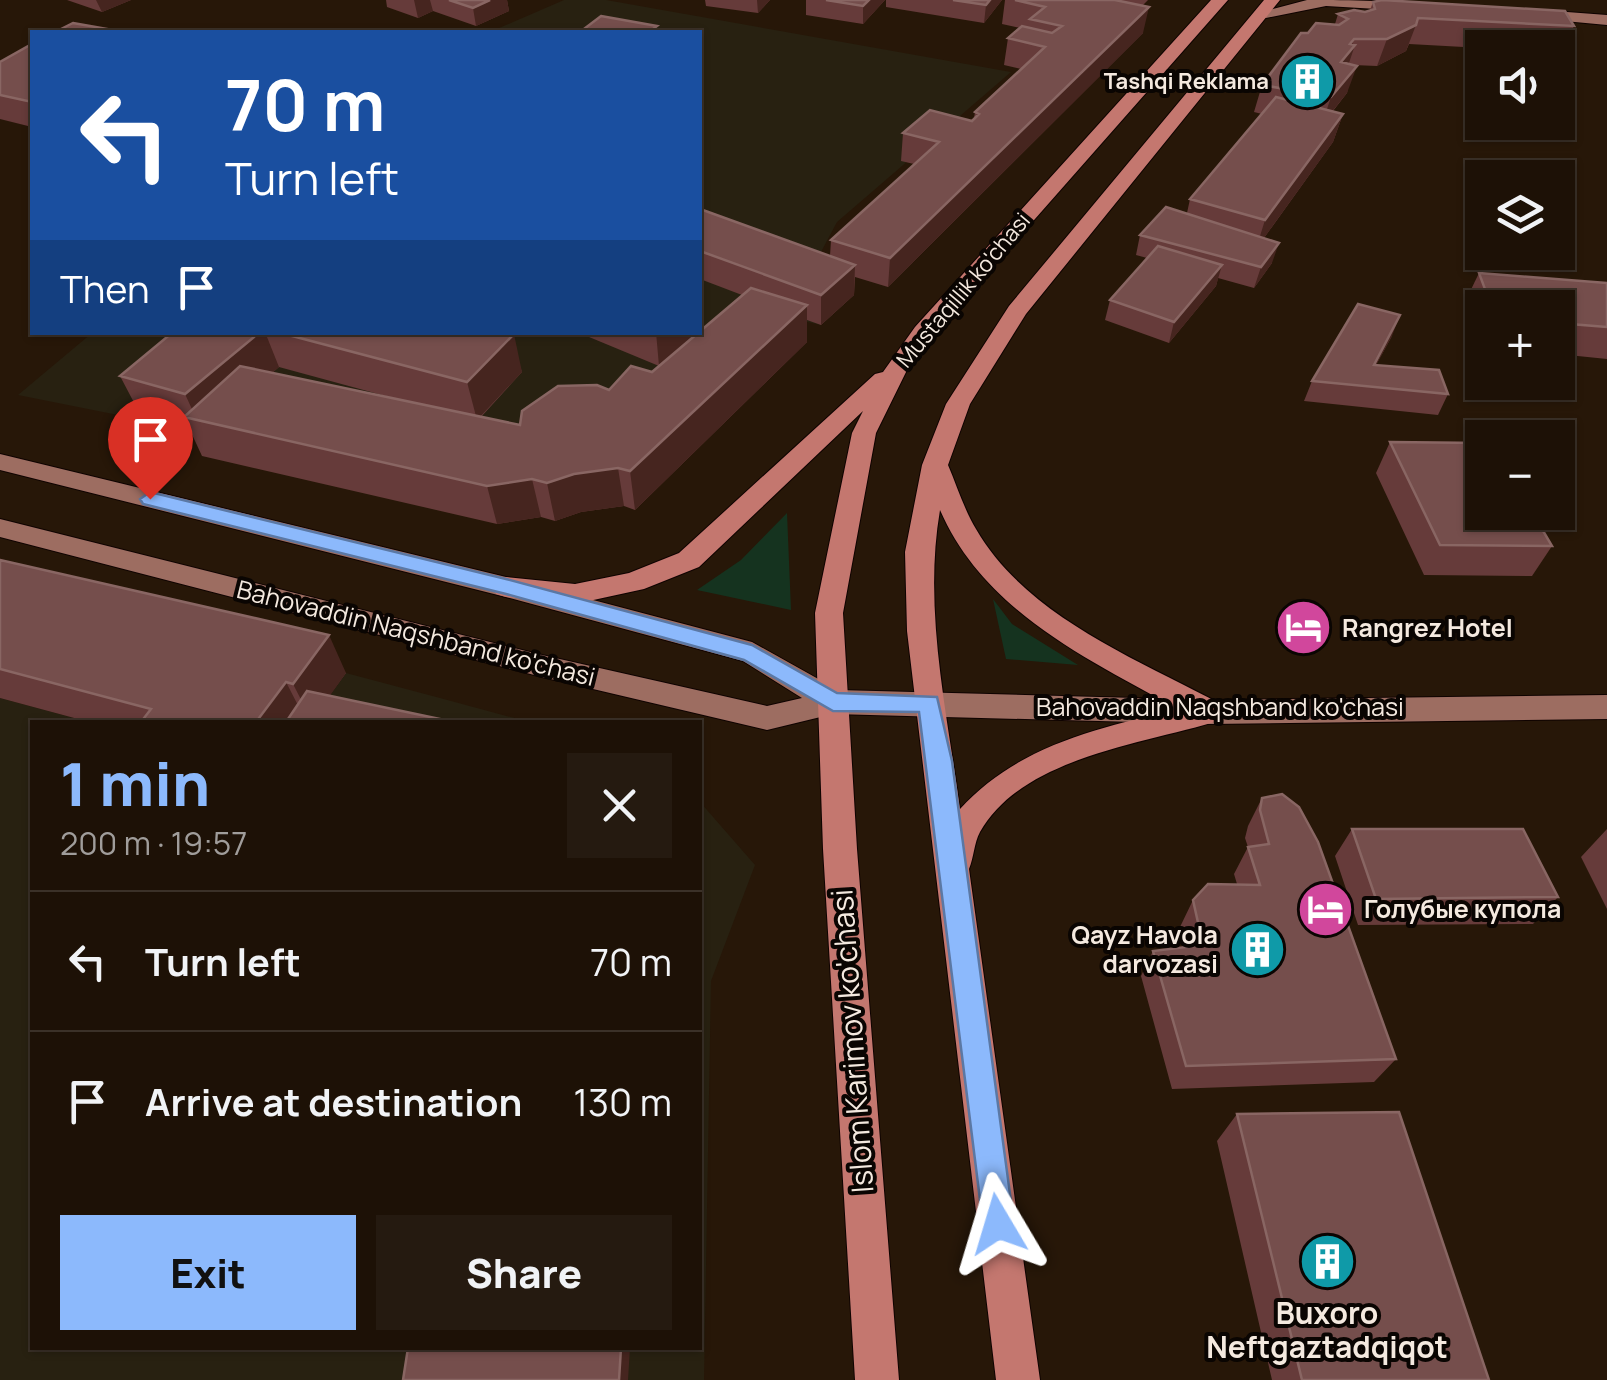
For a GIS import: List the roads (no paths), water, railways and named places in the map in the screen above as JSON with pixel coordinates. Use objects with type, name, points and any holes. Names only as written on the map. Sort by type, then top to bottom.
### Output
[{"type":"main road","name":"Mustaqillik ko'chasi","points":[[833,702],[829,613],[854,476],[864,434],[896,367],[922,332],[1220,0]]},
{"type":"main road","points":[[1018,1380],[921,631],[920,552],[935,465],[958,404],[1017,311],[1269,6],[1326,1],[1422,7]]},
{"type":"main road","points":[[1500,12],[1607,20]]},
{"type":"main road","points":[[506,587],[575,594],[634,582],[689,560],[896,367]]},
{"type":"main road","name":"Bahovaddin Naqshband ko'chasi","points":[[0,462],[506,587],[752,653],[833,702]]},
{"type":"main road","points":[[935,465],[975,550],[1050,622],[1210,712]]},
{"type":"main road","name":"Bahovaddin Naqshband ko'chasi","points":[[0,528],[542,666],[767,718],[833,702],[1210,712],[1607,708]]},
{"type":"main road","name":"Islom Karimov ko'chasi","points":[[833,702],[877,1380]]},
{"type":"main road","points":[[953,872],[966,826],[999,788],[1041,760],[1210,712]]},
{"type":"place","name":"Tashqi Reklama","points":[[1308,81]]},
{"type":"place","name":"Rangrez Hotel","points":[[1303,628]]},
{"type":"place","name":"Голубые купола","points":[[1325,909]]},
{"type":"place","name":"Qayz Havola darvozasi","points":[[1257,949]]},
{"type":"place","name":"Buxoro Neftgaztadqiqot","points":[[1327,1261]]}]
